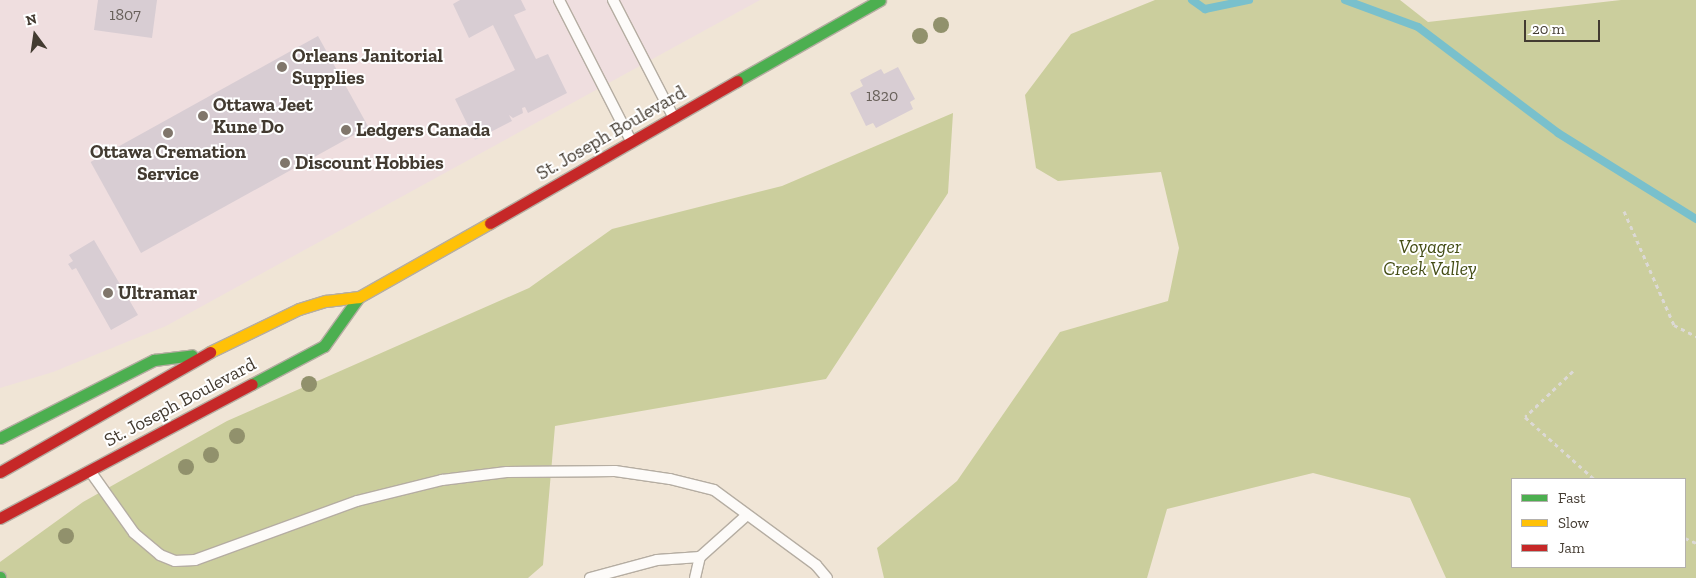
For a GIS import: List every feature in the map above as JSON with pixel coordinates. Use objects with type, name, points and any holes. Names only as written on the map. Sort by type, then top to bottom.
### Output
[{"type":"main road","name":"St. Joseph Boulevard","points":[[0,472],[206,354],[299,309],[326,301],[359,297],[880,0]]},
{"type":"main road","name":"St. Joseph Boulevard","points":[[0,518],[324,346],[359,297]]},
{"type":"main road","points":[[0,438],[154,360],[206,354]]},
{"type":"lane","points":[[559,0],[632,142]]},
{"type":"lane","points":[[613,0],[674,117]]},
{"type":"lane","points":[[90,470],[134,533],[160,555],[175,561],[195,560],[357,501],[442,480],[507,472],[615,471],[670,480],[714,490],[816,565],[827,578]]},
{"type":"lane","points":[[695,578],[700,557],[747,515]]},
{"type":"lane","points":[[590,578],[657,560],[700,557]]},
{"type":"path","points":[[1624,211],[1674,324],[1696,336]]},
{"type":"path","points":[[1573,371],[1525,417],[1593,478]]},
{"type":"shaded area","points":[[0,0],[760,0],[166,326],[53,372],[0,388]]},
{"type":"green space","name":"Voyager Creek Valley","points":[[1155,0],[1400,0],[1428,22],[1621,0],[1696,0],[1696,578],[1446,578],[1410,498],[1313,473],[1167,509],[1147,578],[884,578],[877,548],[957,481],[1060,332],[1168,301],[1179,248],[1161,172],[1058,181],[1036,168],[1025,95],[1071,34]]},
{"type":"green space","points":[[953,113],[948,193],[826,379],[555,426],[543,565],[528,578],[0,578],[0,562],[83,502],[227,421],[529,288],[612,229],[782,186]]},
{"type":"building","points":[[98,0],[157,0],[152,38],[94,30]]},
{"type":"building","points":[[460,0],[521,0],[526,10],[514,15],[536,59],[548,54],[567,93],[528,113],[525,107],[522,108],[523,113],[513,118],[509,115],[512,121],[475,140],[455,99],[515,70],[493,25],[469,38],[453,4]]},
{"type":"building","points":[[318,36],[368,127],[141,253],[91,162]]},
{"type":"building","points":[[898,67],[915,99],[910,102],[913,109],[876,128],[873,123],[866,126],[850,93],[863,86],[860,80],[881,69],[884,74]]},
{"type":"building","name":"Ultramar","points":[[94,240],[138,315],[111,330],[76,268],[72,270],[68,264],[73,261],[69,255]]},
{"type":"waterway","points":[[1192,0],[1205,9],[1249,0]]},
{"type":"waterway","points":[[1345,0],[1418,27],[1558,133],[1696,219]]},
{"type":"traffic: fast","points":[[737,81],[880,0]]},
{"type":"traffic: fast","points":[[252,384],[324,346],[359,297]]},
{"type":"traffic: fast","points":[[0,438],[154,360],[192,355]]},
{"type":"traffic: slow","points":[[210,352],[299,309],[326,301],[359,297],[490,223]]},
{"type":"traffic: jam","points":[[490,223],[737,81]]},
{"type":"traffic: jam","points":[[0,472],[210,352]]},
{"type":"traffic: jam","points":[[0,518],[252,384]]},
{"type":"place","name":"Orleans Janitorial Supplies","points":[[282,67]]},
{"type":"place","name":"Ottawa Jeet Kune Do","points":[[203,116]]},
{"type":"place","name":"Ledgers Canada","points":[[346,130]]},
{"type":"place","name":"Ottawa Cremation Service","points":[[168,133]]},
{"type":"place","name":"Discount Hobbies","points":[[285,163]]},
{"type":"place","name":"Ultramar","points":[[108,293]]}]
